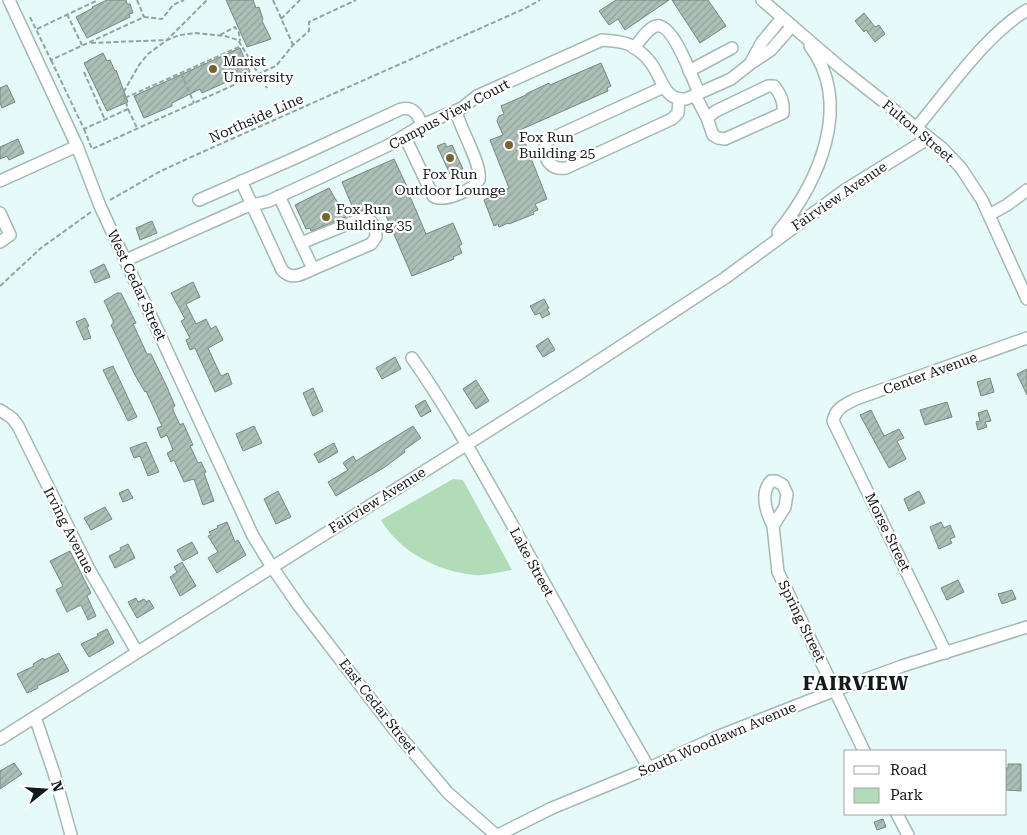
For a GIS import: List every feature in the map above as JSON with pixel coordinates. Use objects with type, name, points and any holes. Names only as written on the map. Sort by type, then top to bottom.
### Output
[{"type":"street","name":"West Cedar Street","points":[[9,0],[77,146],[100,206],[253,536],[272,567]]},
{"type":"street","name":"Fulton Street","points":[[762,0],[952,158],[968,177],[989,215],[1027,299]]},
{"type":"street","points":[[916,128],[979,52],[999,32],[1027,10]]},
{"type":"street","points":[[750,64],[762,42],[782,18]]},
{"type":"street","points":[[634,48],[650,29],[656,26],[662,26],[667,29],[675,41],[689,71],[713,135],[718,138],[725,139],[783,113],[784,106],[781,95],[774,86],[768,86],[716,111],[707,118]]},
{"type":"street","points":[[664,87],[550,139],[546,143],[544,150],[548,163],[554,168],[566,168],[672,120],[678,113],[679,99],[697,94],[731,79],[771,50],[795,29]]},
{"type":"street","name":"Fairview Avenue","points":[[753,258],[786,222],[804,194],[819,166],[827,136],[829,93],[825,71],[814,52],[795,29]]},
{"type":"street","name":"Campus View Court","points":[[126,260],[245,207],[279,196],[405,137],[422,126],[456,110],[477,96],[602,40],[620,42],[634,48],[650,62],[668,93],[679,99]]},
{"type":"street","points":[[689,71],[732,48]]},
{"type":"street","points":[[199,200],[401,109],[409,108],[414,110],[422,126]]},
{"type":"street","points":[[405,137],[433,196],[446,199],[472,188],[479,180],[480,170],[458,122],[456,110]]},
{"type":"street","name":"Fairview Avenue","points":[[0,738],[604,358],[753,258],[844,190],[929,138]]},
{"type":"street","points":[[0,181],[77,146]]},
{"type":"street","points":[[241,181],[282,270],[286,274],[295,277],[371,244],[376,237],[375,227],[372,222],[363,218],[301,243]]},
{"type":"street","points":[[989,215],[1007,205],[1027,190]]},
{"type":"street","points":[[279,196],[313,269]]},
{"type":"street","points":[[1007,205],[1027,202]]},
{"type":"street","points":[[0,213],[10,235],[0,242]]},
{"type":"street","name":"Center Avenue","points":[[836,411],[841,406],[856,399],[1027,338]]},
{"type":"street","name":"Lake Street","points":[[412,358],[434,389],[466,444],[615,711],[649,768]]},
{"type":"street","name":"Irving Avenue","points":[[0,410],[12,418],[18,426],[90,571],[137,652]]},
{"type":"street","name":"Morse Street","points":[[836,411],[834,421],[946,653]]},
{"type":"street","name":"Spring Street","points":[[773,526],[778,572],[864,750]]},
{"type":"street","name":"East Cedar Street","points":[[272,567],[299,606],[399,735],[448,793],[497,835]]},
{"type":"street","name":"South Woodlawn Avenue","points":[[497,835],[552,808],[649,768],[719,736],[836,690],[1027,627]]},
{"type":"street","points":[[35,716],[71,835]]},
{"type":"street","points":[[898,815],[908,835]]},
{"type":"path","points":[[37,29],[98,0]]},
{"type":"path","points":[[137,0],[144,17]]},
{"type":"path","points":[[171,0],[173,5]]},
{"type":"path","points":[[51,60],[144,17],[162,19],[173,5],[184,0]]},
{"type":"path","points":[[137,128],[123,93],[139,65],[148,54],[167,40],[207,0]]},
{"type":"path","points":[[273,0],[292,46]]},
{"type":"path","points":[[281,19],[300,0]]},
{"type":"path","points":[[27,12],[37,29],[92,149],[276,66],[292,46],[309,31],[309,22],[356,0]]},
{"type":"path","name":"Northside Line","points":[[0,286],[41,248],[71,225],[100,206],[174,165],[526,8],[540,0]]},
{"type":"path","points":[[67,14],[82,45]]},
{"type":"path","points":[[220,35],[235,27],[239,33],[240,45]]},
{"type":"path","points":[[88,43],[167,40],[180,35],[196,33],[220,35],[238,40],[266,88]]},
{"type":"path","points":[[125,98],[240,45]]},
{"type":"path","points":[[84,72],[105,120]]},
{"type":"path","points":[[181,73],[194,103]]},
{"type":"path","points":[[84,129],[128,109]]},
{"type":"green space","points":[[453,479],[463,480],[512,570],[474,575],[460,573],[433,564],[398,542],[381,520]]},
{"type":"building","points":[[107,0],[126,0],[127,4],[130,4],[133,13],[129,14],[130,17],[87,38],[76,17]]},
{"type":"building","points":[[226,0],[253,0],[256,8],[259,7],[262,21],[271,39],[247,47]]},
{"type":"building","points":[[616,0],[669,0],[625,30],[618,19],[609,25],[599,11]]},
{"type":"building","points":[[672,0],[708,0],[726,26],[700,43]]},
{"type":"building","points":[[864,13],[875,27],[879,25],[885,34],[875,42],[866,30],[864,32],[855,21]]},
{"type":"building","points":[[240,48],[250,72],[230,78],[231,80],[202,93],[200,89],[172,103],[172,106],[144,118],[134,96]]},
{"type":"building","points":[[103,53],[107,61],[110,60],[116,70],[128,102],[107,111],[84,63]]},
{"type":"building","name":"Fox Run Building 25","points":[[601,63],[611,86],[607,88],[608,91],[520,130],[547,199],[535,204],[538,210],[533,212],[534,214],[499,227],[498,224],[494,226],[484,200],[509,188],[490,140],[503,135],[497,121],[499,116],[504,114],[501,106],[549,83],[550,85]]},
{"type":"building","points":[[7,85],[15,102],[2,108],[0,88]]},
{"type":"building","points":[[18,139],[24,153],[9,160],[7,156],[0,159],[0,147]]},
{"type":"building","name":"Fox Run Outdoor Lounge","points":[[445,143],[447,147],[452,145],[463,169],[450,174],[437,146]]},
{"type":"building","name":"Fox Run Building 35","points":[[394,159],[426,234],[453,223],[462,244],[459,246],[462,253],[453,257],[454,259],[412,276],[381,204],[355,213],[342,182]]},
{"type":"building","points":[[329,188],[346,217],[311,231],[310,228],[306,229],[295,205]]},
{"type":"building","points":[[152,221],[157,233],[140,240],[136,228]]},
{"type":"building","points":[[104,264],[110,277],[95,283],[90,271]]},
{"type":"building","points":[[193,282],[200,297],[186,304],[196,324],[206,319],[211,329],[216,326],[223,340],[208,348],[221,376],[228,373],[232,384],[215,392],[195,348],[190,350],[186,340],[190,338],[181,321],[185,319],[171,293]]},
{"type":"building","points":[[117,293],[121,293],[136,323],[133,324],[147,354],[151,354],[167,387],[175,406],[173,410],[180,425],[183,423],[193,445],[190,446],[198,463],[201,462],[206,472],[204,473],[214,501],[203,505],[194,479],[184,482],[174,460],[171,462],[167,453],[173,450],[167,435],[161,438],[157,428],[162,426],[111,325],[113,320],[104,301]]},
{"type":"building","points":[[544,299],[550,314],[542,318],[540,313],[535,315],[530,306]]},
{"type":"building","points":[[85,318],[89,326],[87,327],[91,338],[84,340],[76,322]]},
{"type":"building","points":[[548,338],[555,350],[543,357],[536,346]]},
{"type":"building","points":[[395,357],[401,369],[382,379],[376,368]]},
{"type":"building","points":[[113,366],[137,417],[128,421],[103,370]]},
{"type":"building","points":[[1027,369],[1027,395],[1017,374]]},
{"type":"building","points":[[990,378],[994,392],[981,396],[977,382]]},
{"type":"building","points":[[476,380],[489,401],[476,409],[463,389]]},
{"type":"building","points":[[313,388],[323,411],[313,416],[303,393]]},
{"type":"building","points":[[425,400],[431,411],[421,417],[415,406]]},
{"type":"building","points":[[947,402],[952,417],[925,425],[920,410]]},
{"type":"building","points":[[871,410],[884,436],[899,429],[904,438],[897,441],[906,459],[889,468],[860,415]]},
{"type":"building","points":[[987,410],[991,421],[985,422],[987,427],[978,430],[976,422],[980,421],[978,413]]},
{"type":"building","points":[[254,426],[262,443],[243,451],[236,434]]},
{"type":"building","points":[[413,426],[421,438],[385,467],[336,496],[328,482],[348,470],[343,463],[353,456],[356,461]]},
{"type":"building","points":[[146,442],[159,472],[148,476],[140,456],[134,458],[130,448]]},
{"type":"building","points":[[334,443],[338,452],[319,463],[314,454]]},
{"type":"building","points":[[128,489],[133,498],[123,502],[119,493]]},
{"type":"building","points":[[278,491],[291,517],[276,524],[264,499]]},
{"type":"building","points":[[919,491],[925,503],[909,511],[904,499]]},
{"type":"building","points":[[105,507],[112,519],[91,530],[84,518]]},
{"type":"building","points":[[227,522],[235,542],[238,540],[246,555],[217,573],[208,558],[218,552],[208,536],[211,535],[209,532],[218,528],[217,526]]},
{"type":"building","points":[[941,522],[944,528],[950,525],[955,537],[950,539],[952,543],[939,549],[930,527]]},
{"type":"building","points":[[192,542],[198,553],[183,561],[177,550]]},
{"type":"building","points":[[128,544],[135,558],[115,568],[109,556]]},
{"type":"building","points":[[70,551],[91,593],[87,596],[96,616],[88,620],[81,605],[67,612],[56,590],[63,586],[50,561]]},
{"type":"building","points":[[182,562],[196,586],[180,596],[170,577],[177,572],[174,567]]},
{"type":"building","points":[[958,580],[964,592],[947,600],[941,588]]},
{"type":"building","points":[[1012,590],[1016,599],[1002,604],[998,594]]},
{"type":"building","points":[[136,598],[138,602],[144,599],[146,602],[149,600],[154,608],[137,618],[128,602]]},
{"type":"building","points":[[107,629],[114,643],[89,657],[81,644],[98,636],[97,634]]},
{"type":"building","points":[[59,653],[69,671],[37,686],[38,688],[27,693],[17,674],[34,666],[33,664],[43,658],[44,660]]},
{"type":"building","points":[[14,763],[22,774],[0,789],[0,771]]},
{"type":"building","points":[[1008,764],[1021,764],[1021,791],[1007,790]]},
{"type":"building","points":[[883,819],[886,827],[877,830],[874,822]]},
{"type":"place","name":"Marist University","points":[[213,69]]},
{"type":"place","name":"Fox Run Building 25","points":[[509,145]]},
{"type":"place","name":"Fox Run Outdoor Lounge","points":[[450,158]]},
{"type":"place","name":"Fox Run Building 35","points":[[326,217]]},
{"type":"district","name":"FAIRVIEW","points":[[856,683]]}]
